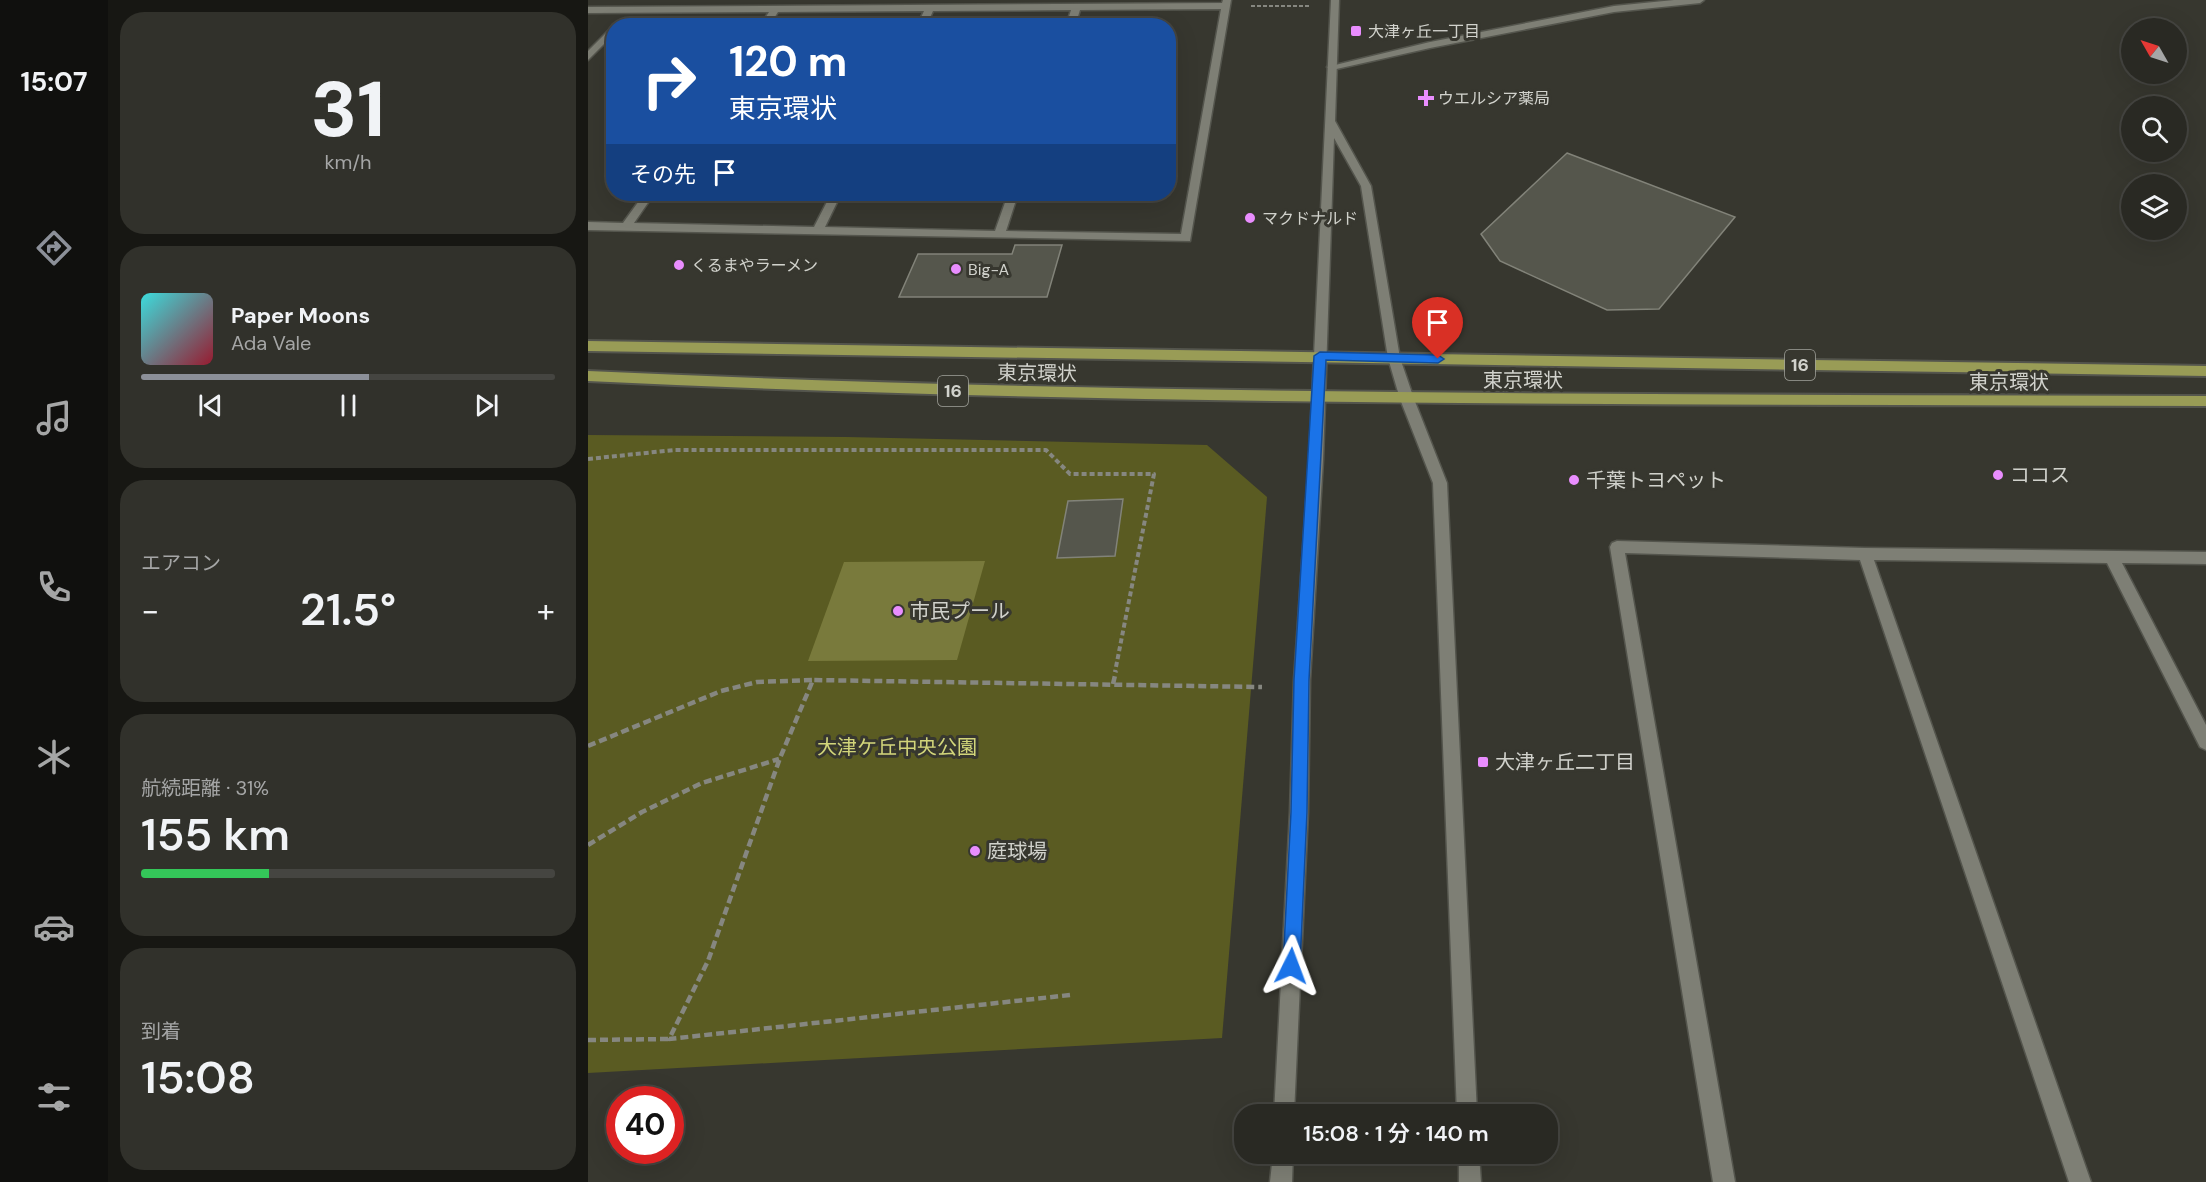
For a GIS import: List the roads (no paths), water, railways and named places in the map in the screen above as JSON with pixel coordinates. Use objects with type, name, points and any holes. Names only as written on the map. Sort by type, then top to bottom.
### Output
[{"type":"highway","name":"東京環状","points":[[588,345],[2206,371]]},
{"type":"highway","name":"東京環状","points":[[588,376],[845,388],[1318,398],[2206,401]]},
{"type":"street","points":[[1284,1104],[1299,812],[1302,680],[1318,398],[1335,0]]},
{"type":"street","points":[[1332,67],[1430,45],[1614,9],[1700,0]]},
{"type":"street","points":[[588,10],[1076,7],[1226,3],[1186,238],[588,226]]},
{"type":"street","points":[[1073,18],[1076,7]]},
{"type":"street","points":[[769,18],[776,8]]},
{"type":"street","points":[[925,18],[930,8]]},
{"type":"street","points":[[622,18],[629,10]]},
{"type":"street","points":[[588,57],[606,36]]},
{"type":"street","points":[[1329,120],[1366,186],[1394,358],[1407,399],[1440,483],[1467,1104]]},
{"type":"street","points":[[626,226],[644,201]]},
{"type":"street","points":[[818,230],[832,201]]},
{"type":"street","points":[[999,234],[1011,201]]},
{"type":"street","points":[[1724,1182],[1617,548],[2206,558]]},
{"type":"street","points":[[1865,554],[2080,1182]]},
{"type":"street","points":[[2111,556],[2206,742]]},
{"type":"street","points":[[1281,1182],[1282,1164]]},
{"type":"street","points":[[1469,1164],[1470,1182]]},
{"type":"place","name":"大津ヶ丘一丁目","points":[[1356,31]]},
{"type":"place","name":"ウエルシア薬局","points":[[1426,98]]},
{"type":"place","name":"マクドナルド","points":[[1250,218]]},
{"type":"place","name":"くるまやラーメン","points":[[679,265]]},
{"type":"place","name":"Big-A","points":[[956,269]]},
{"type":"place","name":"ココス","points":[[1998,475]]},
{"type":"place","name":"千葉トヨペット","points":[[1574,480]]},
{"type":"place","name":"市民プール","points":[[898,611]]},
{"type":"place","name":"大津ヶ丘二丁目","points":[[1483,762]]},
{"type":"place","name":"庭球場","points":[[975,851]]},
{"type":"park label","name":"大津ケ丘中央公園","points":[[897,747]]}]
